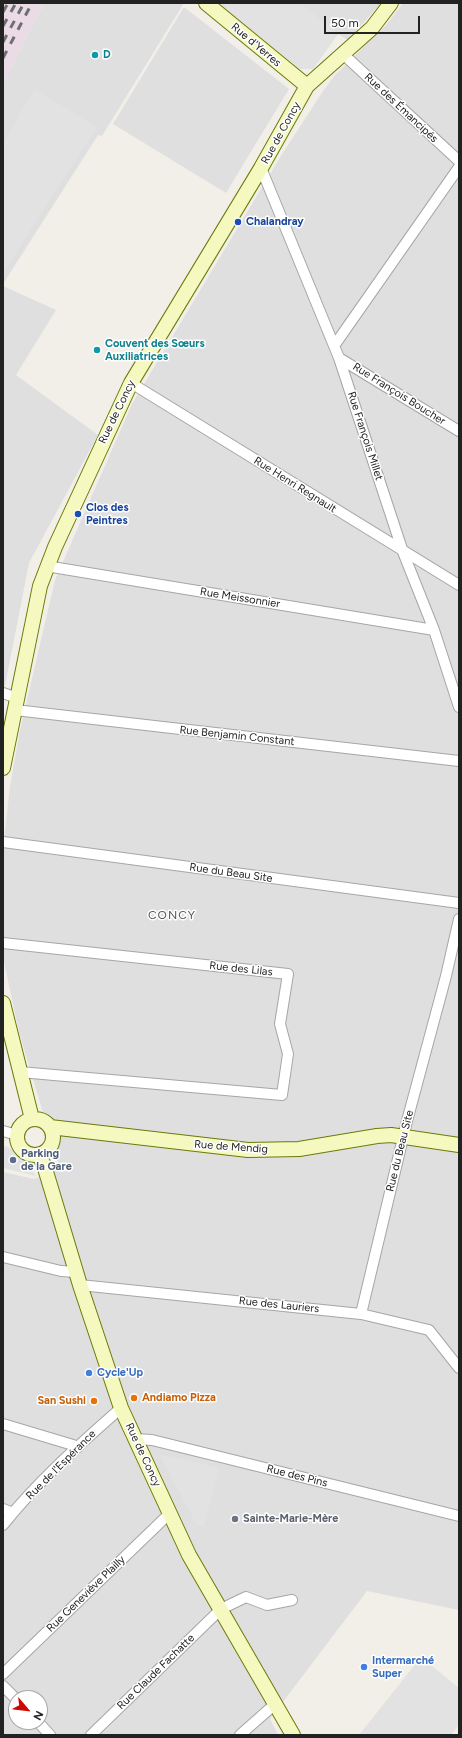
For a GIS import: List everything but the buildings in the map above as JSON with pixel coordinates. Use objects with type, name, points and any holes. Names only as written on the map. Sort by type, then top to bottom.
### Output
[{"type":"street","name":"Rue d'Yerres","points":[[206,3],[306,86]]},
{"type":"street","name":"Rue de Concy","points":[[3,768],[40,586],[46,566],[131,383],[262,168],[306,86],[372,28],[391,3]]},
{"type":"street","name":"Rue des Émancipés","points":[[343,54],[459,161]]},
{"type":"street","points":[[334,346],[459,167]]},
{"type":"street","name":"Rue François Millet","points":[[262,168],[339,358],[403,552],[434,630],[459,707]]},
{"type":"street","name":"Rue François Boucher","points":[[339,358],[459,431]]},
{"type":"street","name":"Rue Henri Regnault","points":[[131,383],[403,552],[459,585]]},
{"type":"street","name":"Rue Meissonnier","points":[[46,566],[434,630]]},
{"type":"street","name":"Rue Benjamin Constant","points":[[3,693],[16,704],[459,761]]},
{"type":"street","name":"Rue du Beau Site","points":[[3,842],[459,903]]},
{"type":"street","name":"Rue du Beau Site","points":[[361,1314],[459,919]]},
{"type":"street","name":"Rue des Lilas","points":[[3,943],[288,974],[280,1024],[288,1054],[282,1095],[20,1072]]},
{"type":"street","points":[[3,1003],[32,1119]]},
{"type":"street","points":[[32,1119],[43,1120],[50,1127],[54,1137],[48,1150],[39,1155],[31,1155],[22,1150],[19,1145],[17,1135],[22,1124],[32,1119]]},
{"type":"street","name":"Rue de Mendig","points":[[50,1127],[248,1150],[299,1149],[376,1136],[404,1137],[459,1145]]},
{"type":"street","points":[[3,1131],[17,1135]]},
{"type":"street","name":"Rue de Concy","points":[[39,1155],[44,1165],[78,1278],[121,1408],[189,1555],[293,1735]]},
{"type":"street","name":"Rue des Lauriers","points":[[3,1257],[61,1271],[78,1278],[361,1314],[430,1330],[459,1368]]},
{"type":"street","name":"Rue de l'Espérance","points":[[3,1525],[77,1448],[121,1408]]},
{"type":"street","points":[[3,1424],[73,1444],[77,1448]]},
{"type":"street","name":"Rue des Pins","points":[[135,1439],[152,1440],[459,1516]]},
{"type":"street","points":[[3,1509],[13,1513]]},
{"type":"street","name":"Rue Geneviève Plailly","points":[[3,1674],[169,1514]]},
{"type":"street","name":"Rue Claude Fachatte","points":[[91,1735],[221,1609],[246,1597],[267,1605],[292,1600]]},
{"type":"street","points":[[240,1735],[275,1704]]},
{"type":"shaded area","points":[[3,3],[44,3],[3,83]]},
{"type":"shaded area","points":[[44,3],[184,3],[102,136],[98,135],[3,284],[3,83]]},
{"type":"shaded area","points":[[219,3],[381,3],[348,40],[338,34],[313,69],[300,69]]},
{"type":"shaded area","points":[[219,3],[300,3],[338,33],[313,69],[300,69]]},
{"type":"shaded area","points":[[403,3],[459,3],[459,1610],[367,1591],[270,1719],[278,1735],[3,1735],[3,1172],[34,1179],[60,1170],[19,1032],[3,957],[3,849],[10,786],[20,730],[55,580],[132,404],[279,159],[335,75],[387,24]]},
{"type":"shaded area","points":[[184,7],[289,89],[226,193],[113,124]]},
{"type":"shaded area","points":[[34,89],[97,127],[3,273],[3,144]]},
{"type":"shaded area","points":[[3,286],[56,310],[16,375],[98,435],[29,563],[3,696]]},
{"type":"shaded area","name":"Parking de la Gare","points":[[3,1145],[17,1152],[36,1176],[3,1168]]},
{"type":"shaded area","points":[[159,1454],[219,1468],[204,1526],[197,1526]]},
{"type":"shaded area","points":[[421,1657],[459,1688],[459,1725],[451,1735],[359,1735]]},
{"type":"railway","points":[[3,12],[8,3]]},
{"type":"railway","points":[[3,26],[16,3]]},
{"type":"railway","points":[[3,42],[24,3]]},
{"type":"railway","points":[[3,58],[32,3]]},
{"type":"place","name":"D","points":[[95,55]]},
{"type":"place","name":"Chalandray","points":[[238,222]]},
{"type":"place","name":"Couvent des Sœurs Auxiliatrices","points":[[97,350]]},
{"type":"place","name":"Clos des Peintres","points":[[78,514]]},
{"type":"place","name":"Parking de la Gare","points":[[13,1160]]},
{"type":"place","name":"Cycle'Up","points":[[89,1373]]},
{"type":"place","name":"Andiamo Pizza","points":[[134,1398]]},
{"type":"place","name":"San Sushi","points":[[94,1401]]},
{"type":"place","name":"Sainte-Marie-Mère","points":[[235,1519]]},
{"type":"place","name":"Intermarché Super","points":[[364,1667]]},
{"type":"district","name":"CONCY","points":[[172,915]]}]
